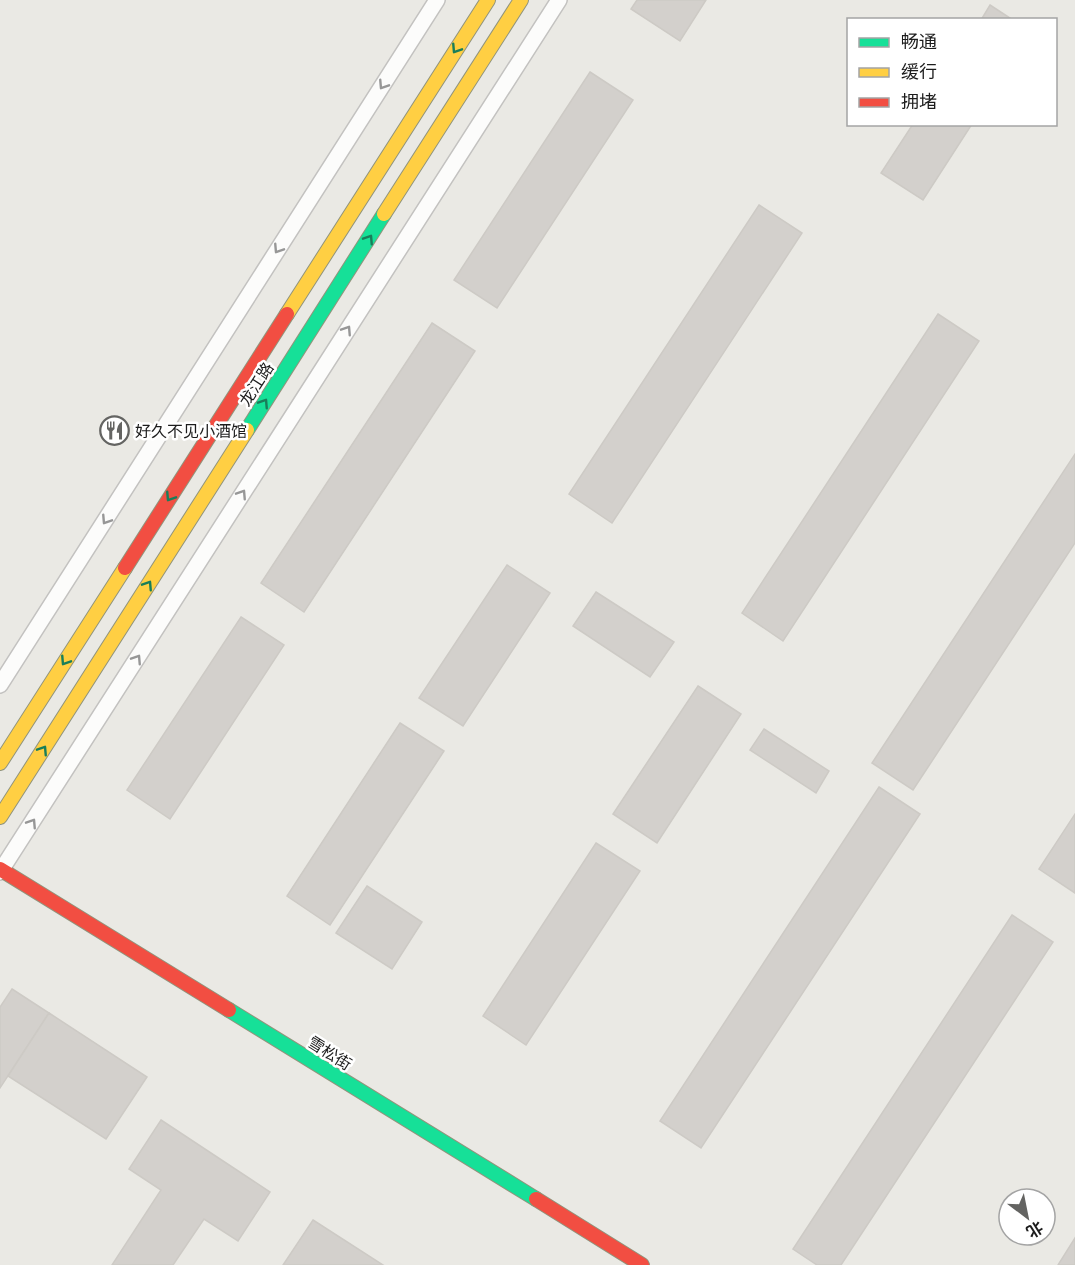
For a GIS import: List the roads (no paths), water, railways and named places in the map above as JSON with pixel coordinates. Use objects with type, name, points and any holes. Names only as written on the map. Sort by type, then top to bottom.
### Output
[{"type":"street","name":"龙江路","points":[[0,763],[488,0]]},
{"type":"street","name":"龙江路","points":[[0,817],[521,0]]},
{"type":"street","name":"雪松街","points":[[0,870],[642,1265]]},
{"type":"lane","points":[[0,685],[437,0]]},
{"type":"lane","points":[[0,870],[559,0]]},
{"type":"place","name":"好久不见小酒馆","points":[[114,431]]}]
